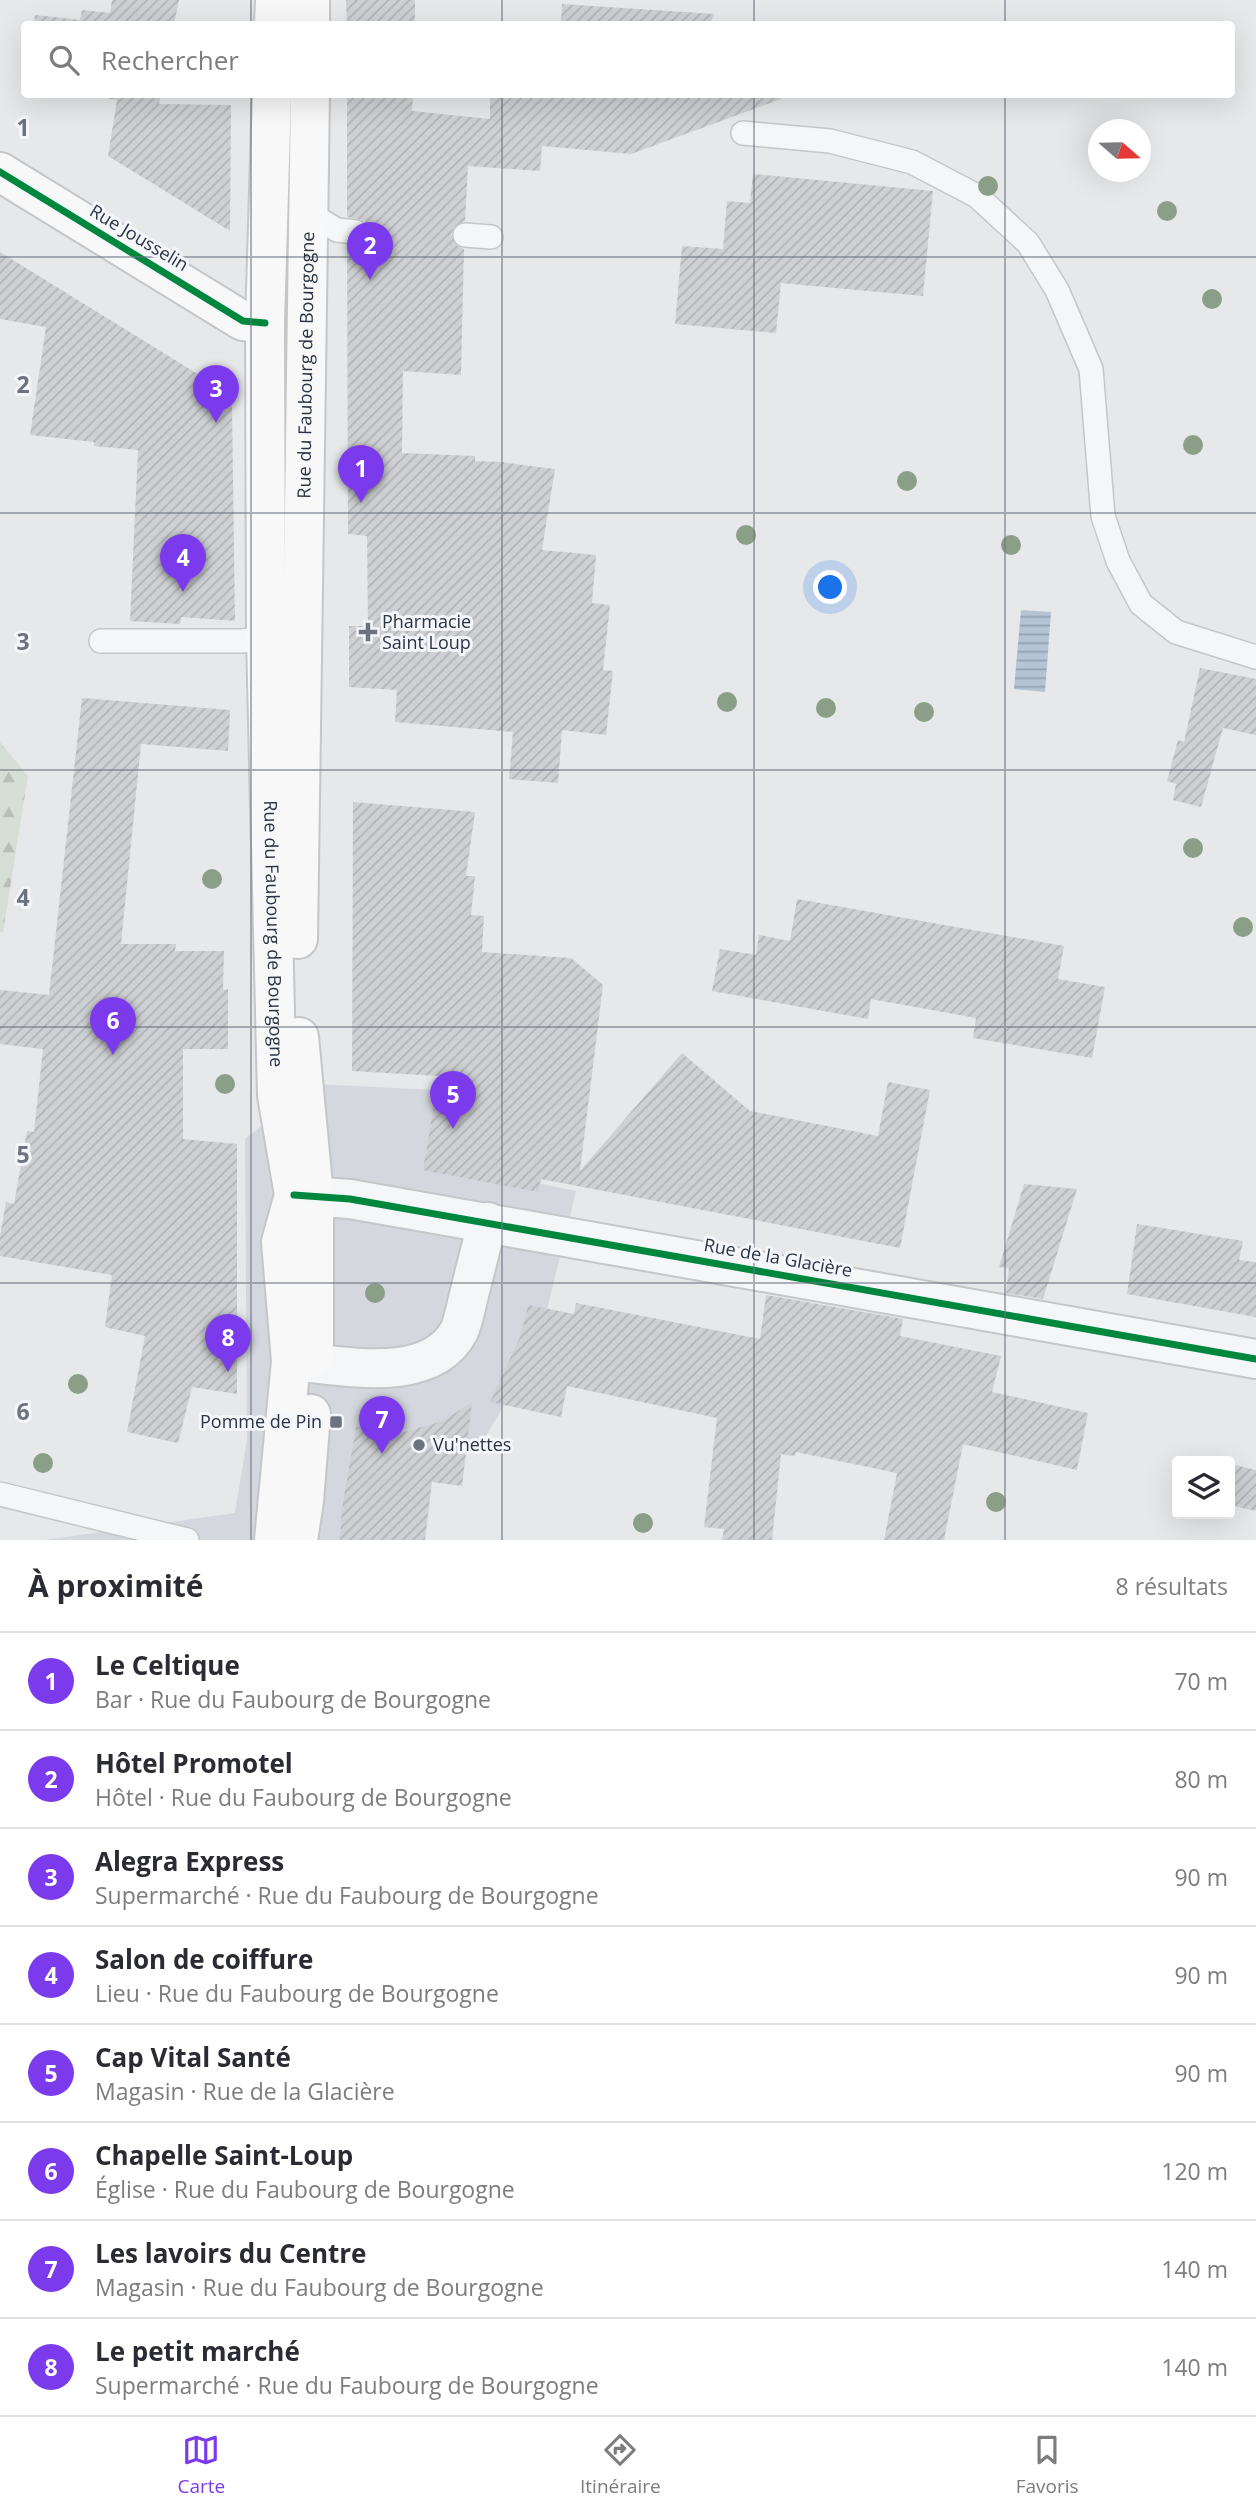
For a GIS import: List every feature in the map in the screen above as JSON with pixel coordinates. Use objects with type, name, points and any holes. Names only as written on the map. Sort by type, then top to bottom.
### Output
[{"type":"main road","points":[[274,21],[275,0]]},
{"type":"main road","points":[[310,0],[310,21]]},
{"type":"main road","name":"Rue du Faubourg de Bourgogne","points":[[272,98],[265,323],[266,638],[277,1095],[304,1195]]},
{"type":"main road","name":"Rue du Faubourg de Bourgogne","points":[[297,1015],[310,98]]},
{"type":"main road","name":"Rue Jousselin","points":[[0,172],[243,321],[265,323]]},
{"type":"main road","name":"Rue du Faubourg de Bourgogne","points":[[265,323],[284,360],[289,381],[289,884],[304,1195],[281,1242],[302,1362],[304,1501],[298,1540]]},
{"type":"main road","name":"Rue du Faubourg de Bourgogne","points":[[274,1540],[274,1519],[302,1362]]},
{"type":"street","name":"Rue de la Glacière","points":[[304,1195],[350,1199],[488,1222],[1256,1359]]},
{"type":"street","points":[[302,1362],[411,1367],[430,1360],[446,1349],[459,1331],[488,1222]]},
{"type":"lane","points":[[271,132],[294,161],[293,207],[309,220],[322,221],[338,230],[356,232]]},
{"type":"lane","points":[[743,133],[830,141],[912,162],[977,196],[1028,243],[1057,290],[1091,369],[1103,516],[1118,561],[1141,604],[1176,632],[1256,657]]},
{"type":"lane","points":[[465,235],[491,237]]},
{"type":"lane","points":[[101,641],[242,641],[266,638]]},
{"type":"lane","points":[[0,1494],[187,1540]]},
{"type":"shaded area","points":[[316,1084],[454,1091],[445,1164],[576,1191],[538,1347],[487,1434],[449,1470],[381,1487],[360,1540],[45,1540],[235,1513],[247,1440],[245,1139]]},
{"type":"green space","points":[[0,742],[28,776],[3,932],[0,932]]},
{"type":"water","points":[[1021,610],[1051,612],[1045,692],[1014,689]]},
{"type":"building","points":[[112,0],[179,0],[175,21],[34,21],[35,15],[80,20],[82,10],[110,13]]},
{"type":"building","points":[[346,0],[415,0],[415,21],[347,21]]},
{"type":"building","points":[[562,4],[714,14],[711,21],[561,21]]},
{"type":"building","points":[[105,98],[160,98],[159,104],[231,105],[230,231],[108,156],[117,100]]},
{"type":"building","points":[[347,98],[413,98],[412,111],[490,119],[490,98],[781,98],[631,154],[542,146],[540,171],[468,166],[465,221],[454,227],[451,235],[457,246],[464,249],[461,375],[403,371],[402,453],[475,456],[475,461],[555,469],[542,550],[596,555],[592,603],[610,605],[603,670],[613,671],[606,735],[562,730],[558,783],[509,779],[513,732],[395,722],[397,690],[349,687],[349,626],[368,626],[367,536],[348,534],[347,245],[362,244],[368,240],[370,233],[364,220],[347,217]]},
{"type":"building","points":[[753,174],[933,191],[923,296],[781,283],[776,333],[675,324],[682,246],[723,249],[727,201],[750,203]]},
{"type":"building","points":[[0,252],[222,389],[232,406],[235,621],[181,617],[180,624],[130,621],[138,450],[30,435],[46,327],[0,319]]},
{"type":"building","points":[[1200,668],[1256,679],[1256,735],[1223,728],[1201,807],[1173,800],[1176,784],[1167,781],[1178,740],[1184,742]]},
{"type":"building","points":[[82,698],[230,710],[228,751],[141,744],[121,944],[176,944],[175,951],[224,951],[223,990],[228,989],[228,1049],[183,1049],[183,1139],[237,1144],[237,1394],[192,1387],[178,1443],[127,1432],[145,1336],[105,1327],[112,1275],[0,1256],[0,1236],[6,1202],[14,1204],[27,1131],[34,1132],[43,1049],[0,1044],[0,990],[49,995]]},
{"type":"building","points":[[353,802],[475,812],[466,876],[475,876],[471,915],[484,916],[482,952],[571,958],[603,985],[580,1171],[682,1053],[750,1111],[878,1136],[888,1082],[930,1090],[900,1248],[541,1179],[538,1192],[423,1170],[439,1076],[352,1071]]},
{"type":"building","points":[[797,899],[1064,946],[1058,979],[1105,987],[1092,1058],[973,1038],[976,1018],[871,999],[868,1019],[712,991],[720,949],[756,955],[759,935],[790,941]]},
{"type":"building","points":[[1024,1184],[1077,1189],[1043,1299],[1006,1293],[1009,1268],[999,1267]]},
{"type":"building","points":[[1137,1224],[1243,1241],[1239,1260],[1256,1262],[1256,1317],[1127,1294]]},
{"type":"building","points":[[766,1295],[903,1319],[900,1336],[1001,1356],[992,1392],[1088,1413],[1077,1470],[963,1444],[944,1540],[884,1540],[897,1473],[796,1452],[795,1456],[781,1454],[772,1540],[722,1540],[724,1529],[704,1527],[717,1418],[567,1386],[561,1417],[490,1402],[521,1335],[528,1305],[574,1314],[576,1303],[760,1339]]},
{"type":"building","points":[[472,1402],[462,1486],[432,1482],[425,1540],[340,1540],[342,1509],[356,1427],[404,1432],[443,1421]]},
{"type":"building","points":[[1235,1465],[1256,1470],[1256,1511],[1235,1506]]},
{"type":"cycle path","points":[[0,172],[243,321],[265,323]]},
{"type":"cycle path","points":[[294,1195],[350,1199],[1256,1359]]},
{"type":"place","name":"Hôtel Promotel","points":[[370,280]]},
{"type":"place","name":"Alegra Express","points":[[216,423]]},
{"type":"place","name":"Le Celtique","points":[[361,503]]},
{"type":"place","name":"Salon de coiffure","points":[[183,592]]},
{"type":"place","name":"Pharmacie Saint Loup","points":[[368,632]]},
{"type":"place","name":"Chapelle Saint-Loup","points":[[113,1055]]},
{"type":"place","name":"Cap Vital Santé","points":[[453,1129]]},
{"type":"place","name":"Le petit marché","points":[[228,1372]]},
{"type":"place","name":"Pomme de Pin","points":[[336,1422]]},
{"type":"place","name":"Vu'nettes","points":[[419,1445]]},
{"type":"place","name":"Les lavoirs du Centre","points":[[382,1454]]}]
